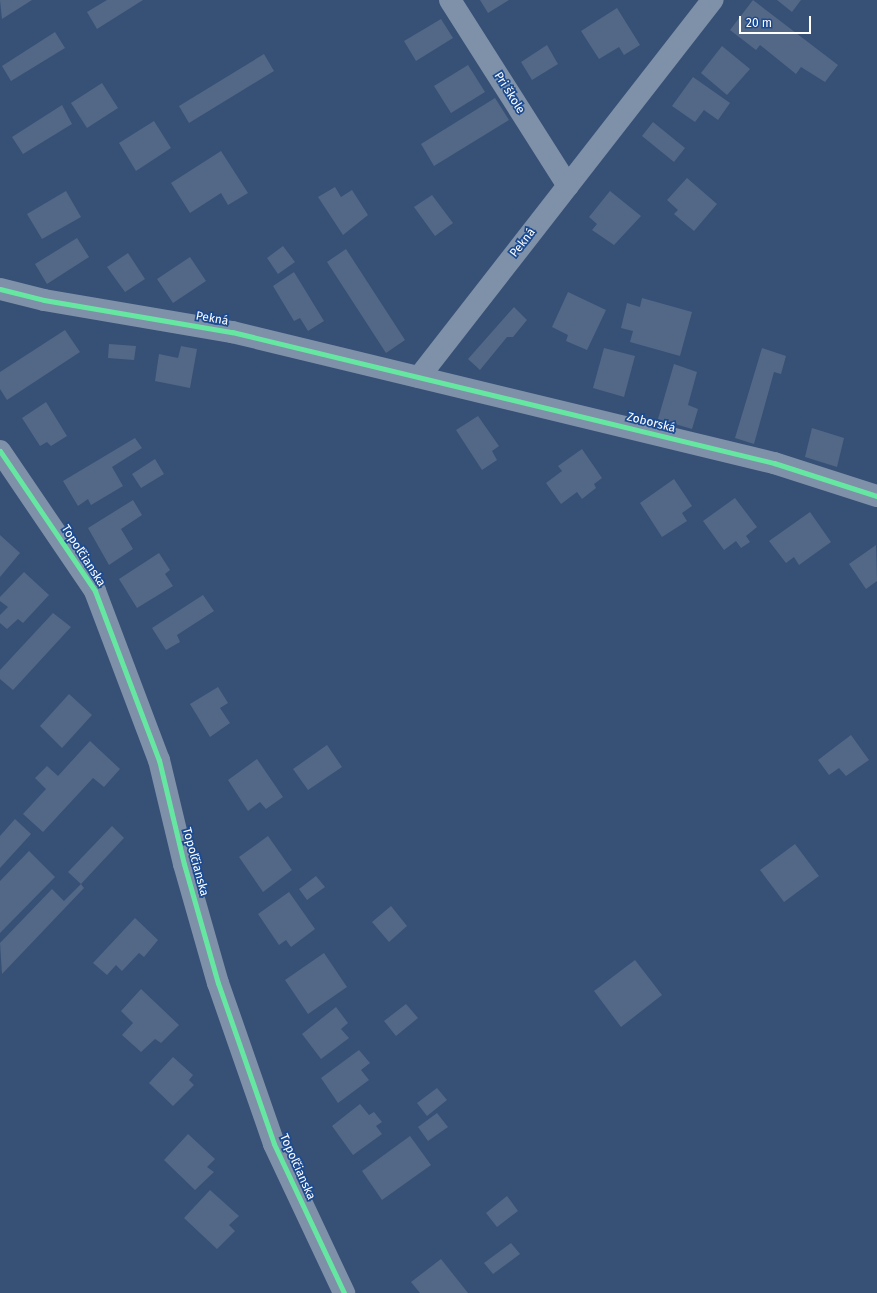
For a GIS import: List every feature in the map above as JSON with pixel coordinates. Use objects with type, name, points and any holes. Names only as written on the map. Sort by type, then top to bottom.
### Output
[{"type":"street","name":"Pri škole","points":[[450,0],[568,186]]},
{"type":"street","name":"Pekná","points":[[0,289],[44,300],[232,332],[419,377],[713,0]]},
{"type":"street","name":"Zoborská","points":[[419,377],[774,463],[877,496]]},
{"type":"street","name":"Topoľčianska","points":[[0,451],[95,590],[159,760],[184,864],[218,983],[274,1144],[344,1293]]},
{"type":"building","points":[[0,0],[32,0],[2,19]]},
{"type":"building","points":[[107,0],[143,0],[97,29],[87,12]]},
{"type":"building","points":[[480,0],[509,0],[488,13]]},
{"type":"building","points":[[753,0],[838,65],[825,82],[801,67],[796,74],[760,45],[756,50],[730,30]]},
{"type":"building","points":[[777,0],[801,0],[792,12]]},
{"type":"building","points":[[617,8],[640,45],[624,55],[619,47],[599,59],[581,31]]},
{"type":"building","points":[[441,19],[453,38],[416,61],[404,41]]},
{"type":"building","points":[[55,32],[65,48],[11,81],[2,66]]},
{"type":"building","points":[[547,45],[558,64],[532,80],[521,62]]},
{"type":"building","points":[[722,46],[750,69],[727,95],[701,73]]},
{"type":"building","points":[[264,54],[274,71],[189,123],[179,106]]},
{"type":"building","points":[[468,65],[485,92],[451,113],[434,86]]},
{"type":"building","points":[[693,77],[730,103],[718,120],[704,110],[695,122],[672,106]]},
{"type":"building","points":[[102,83],[118,108],[87,128],[71,103]]},
{"type":"building","points":[[495,98],[509,120],[434,166],[421,144]]},
{"type":"building","points":[[62,105],[72,124],[23,154],[12,137]]},
{"type":"building","points":[[154,121],[171,148],[136,171],[119,143]]},
{"type":"building","points":[[653,122],[685,148],[674,162],[642,136]]},
{"type":"building","points":[[221,151],[248,193],[228,205],[221,193],[190,213],[171,183]]},
{"type":"building","points":[[687,178],[717,204],[694,231],[674,214],[678,210],[667,200]]},
{"type":"building","points":[[335,187],[341,197],[352,190],[368,215],[343,235],[318,197]]},
{"type":"building","points":[[66,191],[81,217],[42,239],[27,214]]},
{"type":"building","points":[[610,191],[641,216],[614,245],[592,230],[597,224],[589,217]]},
{"type":"building","points":[[432,195],[453,223],[435,236],[414,207]]},
{"type":"building","points":[[77,238],[89,257],[47,284],[35,264]]},
{"type":"building","points":[[283,246],[295,262],[278,274],[267,258]]},
{"type":"building","points":[[346,249],[405,340],[386,353],[327,262]]},
{"type":"building","points":[[128,253],[145,279],[125,292],[107,267]]},
{"type":"building","points":[[190,257],[206,281],[173,303],[157,279]]},
{"type":"building","points":[[294,272],[324,321],[308,331],[300,318],[294,321],[273,286]]},
{"type":"building","points":[[568,292],[606,310],[587,350],[566,341],[568,335],[552,327]]},
{"type":"building","points":[[642,298],[692,312],[680,356],[630,342],[633,331],[621,328],[627,303],[640,307]]},
{"type":"building","points":[[514,307],[527,320],[513,337],[507,337],[480,370],[468,359]]},
{"type":"building","points":[[65,330],[80,352],[7,400],[0,389],[0,372]]},
{"type":"building","points":[[109,344],[136,346],[134,360],[108,358]]},
{"type":"building","points":[[181,346],[197,349],[190,388],[155,381],[159,354],[178,358]]},
{"type":"building","points":[[604,348],[635,356],[624,397],[593,388]]},
{"type":"building","points":[[762,348],[786,356],[781,374],[774,372],[754,444],[735,438]]},
{"type":"building","points":[[674,364],[697,372],[688,405],[698,409],[692,429],[658,419]]},
{"type":"building","points":[[46,402],[67,436],[51,446],[47,442],[40,446],[22,418]]},
{"type":"building","points":[[478,416],[499,446],[492,451],[497,460],[482,470],[456,430]]},
{"type":"building","points":[[812,428],[844,438],[837,467],[805,457]]},
{"type":"building","points":[[135,438],[142,448],[112,467],[123,486],[91,505],[88,499],[78,506],[63,481]]},
{"type":"building","points":[[582,449],[602,478],[594,484],[596,488],[582,499],[577,492],[561,504],[546,483],[562,471],[558,466]]},
{"type":"building","points":[[155,459],[164,474],[141,488],[132,474]]},
{"type":"building","points":[[674,479],[692,506],[682,513],[687,521],[662,537],[640,503]]},
{"type":"building","points":[[735,498],[757,527],[746,536],[750,542],[741,548],[736,541],[724,550],[703,521]]},
{"type":"building","points":[[133,500],[142,515],[121,529],[133,549],[109,565],[88,528]]},
{"type":"building","points":[[810,512],[831,542],[799,565],[794,557],[786,563],[769,541]]},
{"type":"building","points":[[0,535],[20,553],[0,577]]},
{"type":"building","points":[[876,545],[877,581],[866,589],[849,564]]},
{"type":"building","points":[[159,553],[170,570],[165,574],[173,586],[137,608],[119,579]]},
{"type":"building","points":[[24,572],[49,595],[23,623],[18,619],[7,629],[0,623],[0,615],[8,607],[0,601],[0,597]]},
{"type":"building","points":[[203,595],[214,611],[177,635],[180,642],[166,650],[152,628]]},
{"type":"building","points":[[53,613],[71,627],[13,690],[0,679],[0,670]]},
{"type":"building","points":[[218,687],[228,703],[220,708],[230,723],[210,737],[190,704]]},
{"type":"building","points":[[69,694],[92,715],[62,748],[40,726]]},
{"type":"building","points":[[851,735],[869,760],[846,776],[839,768],[829,775],[818,760]]},
{"type":"building","points":[[90,741],[120,769],[104,787],[93,778],[43,832],[23,814],[46,789],[35,778],[47,766],[58,776]]},
{"type":"building","points":[[327,745],[342,767],[308,790],[293,769]]},
{"type":"building","points":[[257,759],[283,797],[266,809],[260,802],[248,811],[228,780]]},
{"type":"building","points":[[15,819],[31,834],[0,868],[0,836]]},
{"type":"building","points":[[112,826],[124,838],[81,884],[68,872]]},
{"type":"building","points":[[268,836],[292,870],[263,892],[239,857]]},
{"type":"building","points":[[795,844],[819,876],[784,902],[760,870]]},
{"type":"building","points":[[29,851],[55,877],[0,933],[0,881]]},
{"type":"building","points":[[316,876],[325,887],[307,900],[299,889]]},
{"type":"building","points":[[81,884],[84,888],[2,974],[0,943],[52,889],[64,901]]},
{"type":"building","points":[[289,892],[315,929],[291,947],[286,940],[279,945],[258,914]]},
{"type":"building","points":[[391,906],[407,926],[389,942],[372,922]]},
{"type":"building","points":[[135,918],[158,940],[144,957],[139,953],[122,971],[116,965],[107,975],[93,963]]},
{"type":"building","points":[[324,953],[347,987],[308,1014],[285,980]]},
{"type":"building","points":[[635,960],[662,995],[621,1027],[594,991]]},
{"type":"building","points":[[141,989],[179,1025],[161,1043],[155,1039],[141,1052],[122,1035],[133,1023],[121,1011]]},
{"type":"building","points":[[406,1004],[418,1018],[396,1036],[384,1021]]},
{"type":"building","points":[[336,1007],[348,1023],[341,1029],[349,1038],[321,1059],[302,1034]]},
{"type":"building","points":[[359,1050],[370,1063],[361,1070],[369,1080],[338,1103],[321,1078]]},
{"type":"building","points":[[173,1057],[193,1075],[189,1080],[194,1085],[173,1106],[149,1083]]},
{"type":"building","points":[[437,1088],[447,1100],[427,1116],[417,1103]]},
{"type":"building","points":[[360,1104],[369,1115],[374,1112],[382,1122],[376,1126],[382,1134],[353,1155],[332,1126]]},
{"type":"building","points":[[437,1113],[448,1127],[428,1141],[418,1127]]},
{"type":"building","points":[[188,1134],[215,1159],[207,1167],[214,1172],[195,1190],[164,1160]]},
{"type":"building","points":[[410,1136],[431,1165],[382,1200],[362,1171]]},
{"type":"building","points":[[210,1190],[239,1216],[229,1225],[235,1231],[217,1249],[184,1218]]},
{"type":"building","points":[[507,1196],[518,1211],[497,1227],[486,1213]]},
{"type":"building","points":[[511,1243],[520,1254],[493,1274],[484,1263]]},
{"type":"building","points":[[441,1259],[468,1293],[420,1293],[411,1282]]},
{"type":"cycle path","points":[[0,289],[44,300],[232,332],[774,463],[877,496]]},
{"type":"cycle path","points":[[0,451],[95,591],[159,760],[184,864],[218,983],[274,1144],[344,1293]]}]
